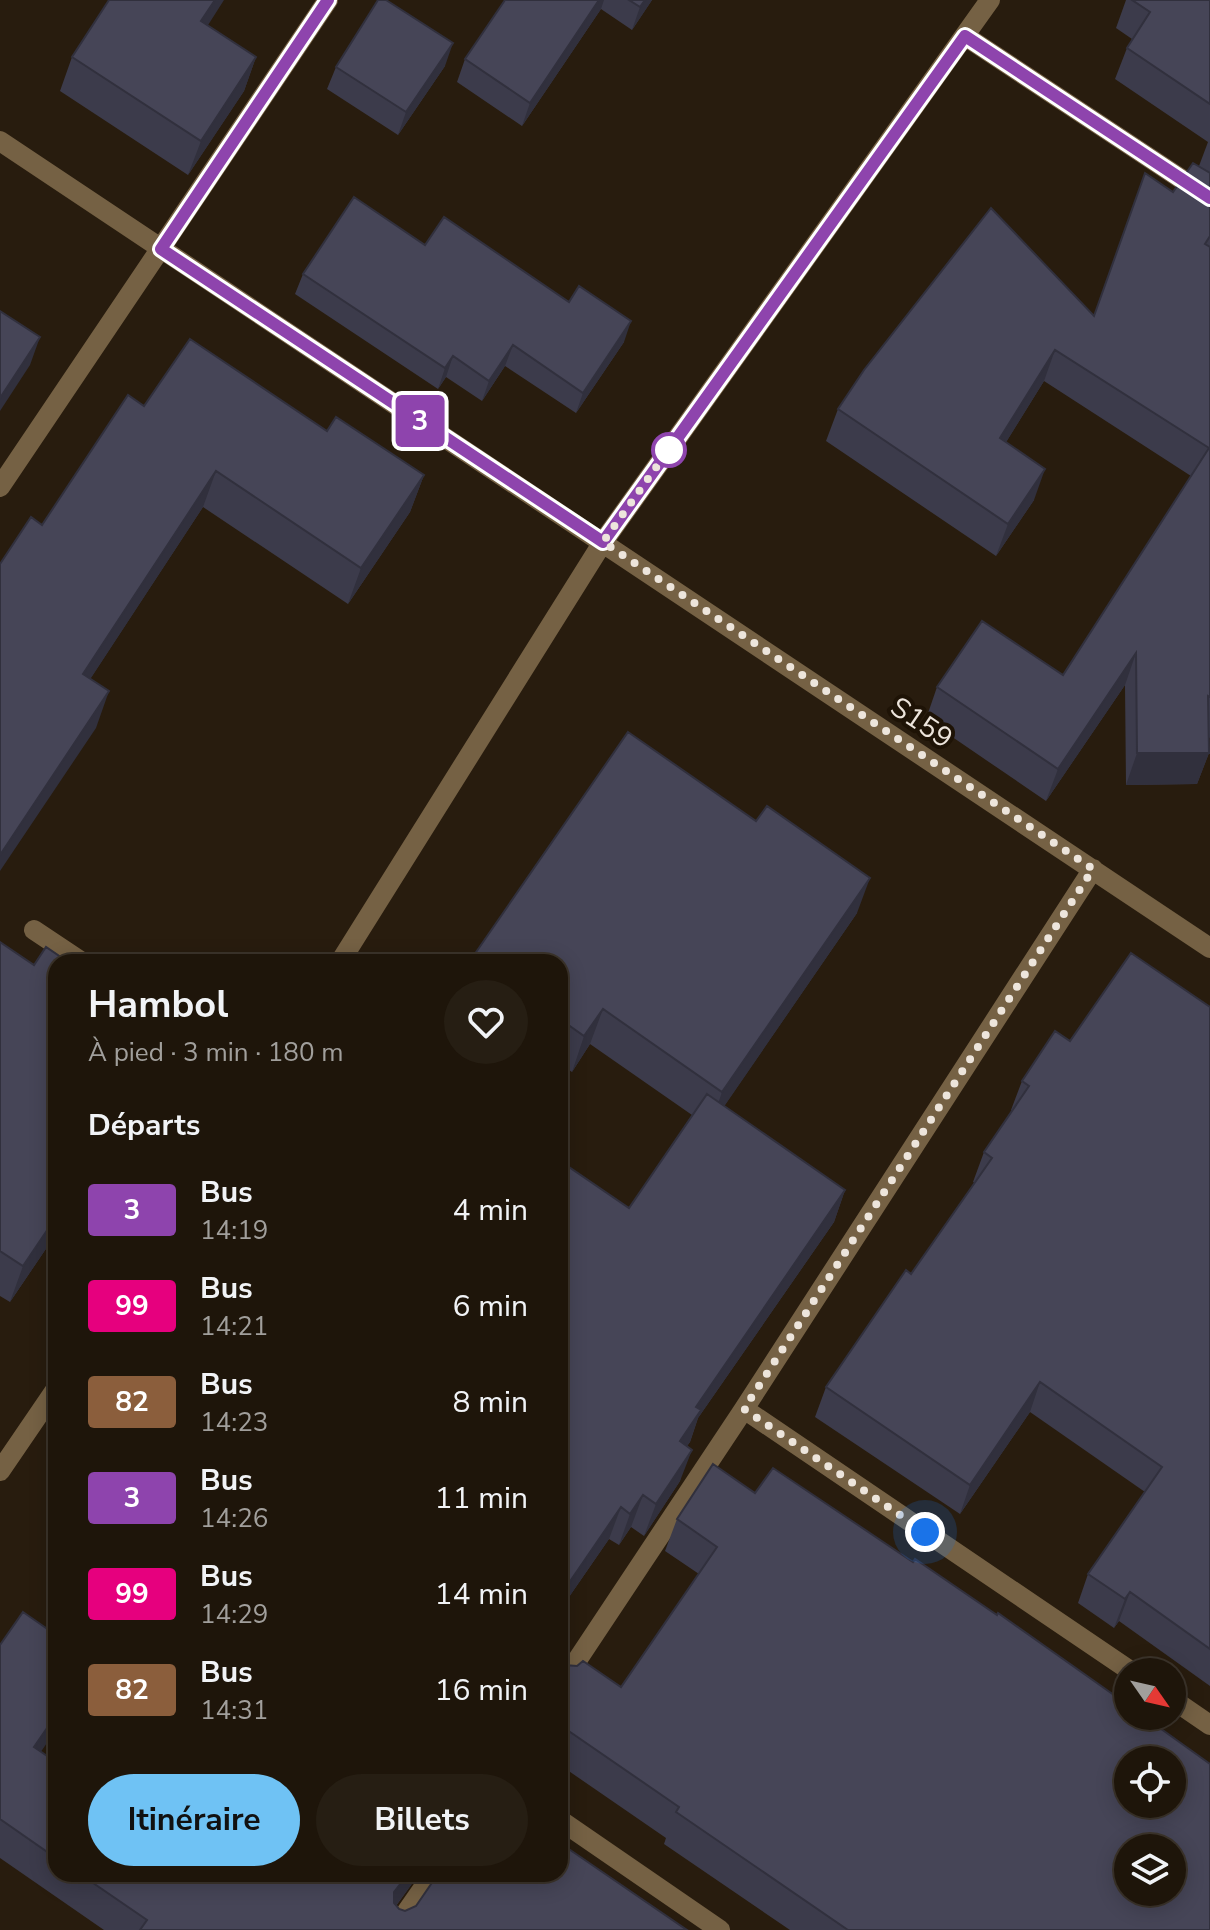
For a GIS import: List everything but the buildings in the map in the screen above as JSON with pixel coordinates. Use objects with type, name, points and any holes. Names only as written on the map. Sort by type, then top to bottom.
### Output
[{"type":"street","points":[[0,487],[328,0]]},
{"type":"street","points":[[345,954],[603,542],[990,0]]},
{"type":"street","points":[[965,36],[1210,198]]},
{"type":"street","name":"S159","points":[[0,141],[1210,948]]},
{"type":"street","points":[[568,1674],[744,1409],[1093,869]]},
{"type":"street","points":[[34,930],[70,954]]},
{"type":"street","points":[[0,1471],[48,1401]]},
{"type":"street","points":[[744,1409],[1114,1660]]},
{"type":"street","points":[[1186,1709],[1210,1725]]},
{"type":"street","points":[[568,1826],[720,1930]]},
{"type":"street","points":[[394,1930],[427,1882]]},
{"type":"bus line","name":"3","points":[[328,0],[161,249],[603,542],[965,36],[1210,198]]},
{"type":"route","points":[[669,450],[675,441],[603,542],[1093,869],[744,1409],[925,1532]]}]
